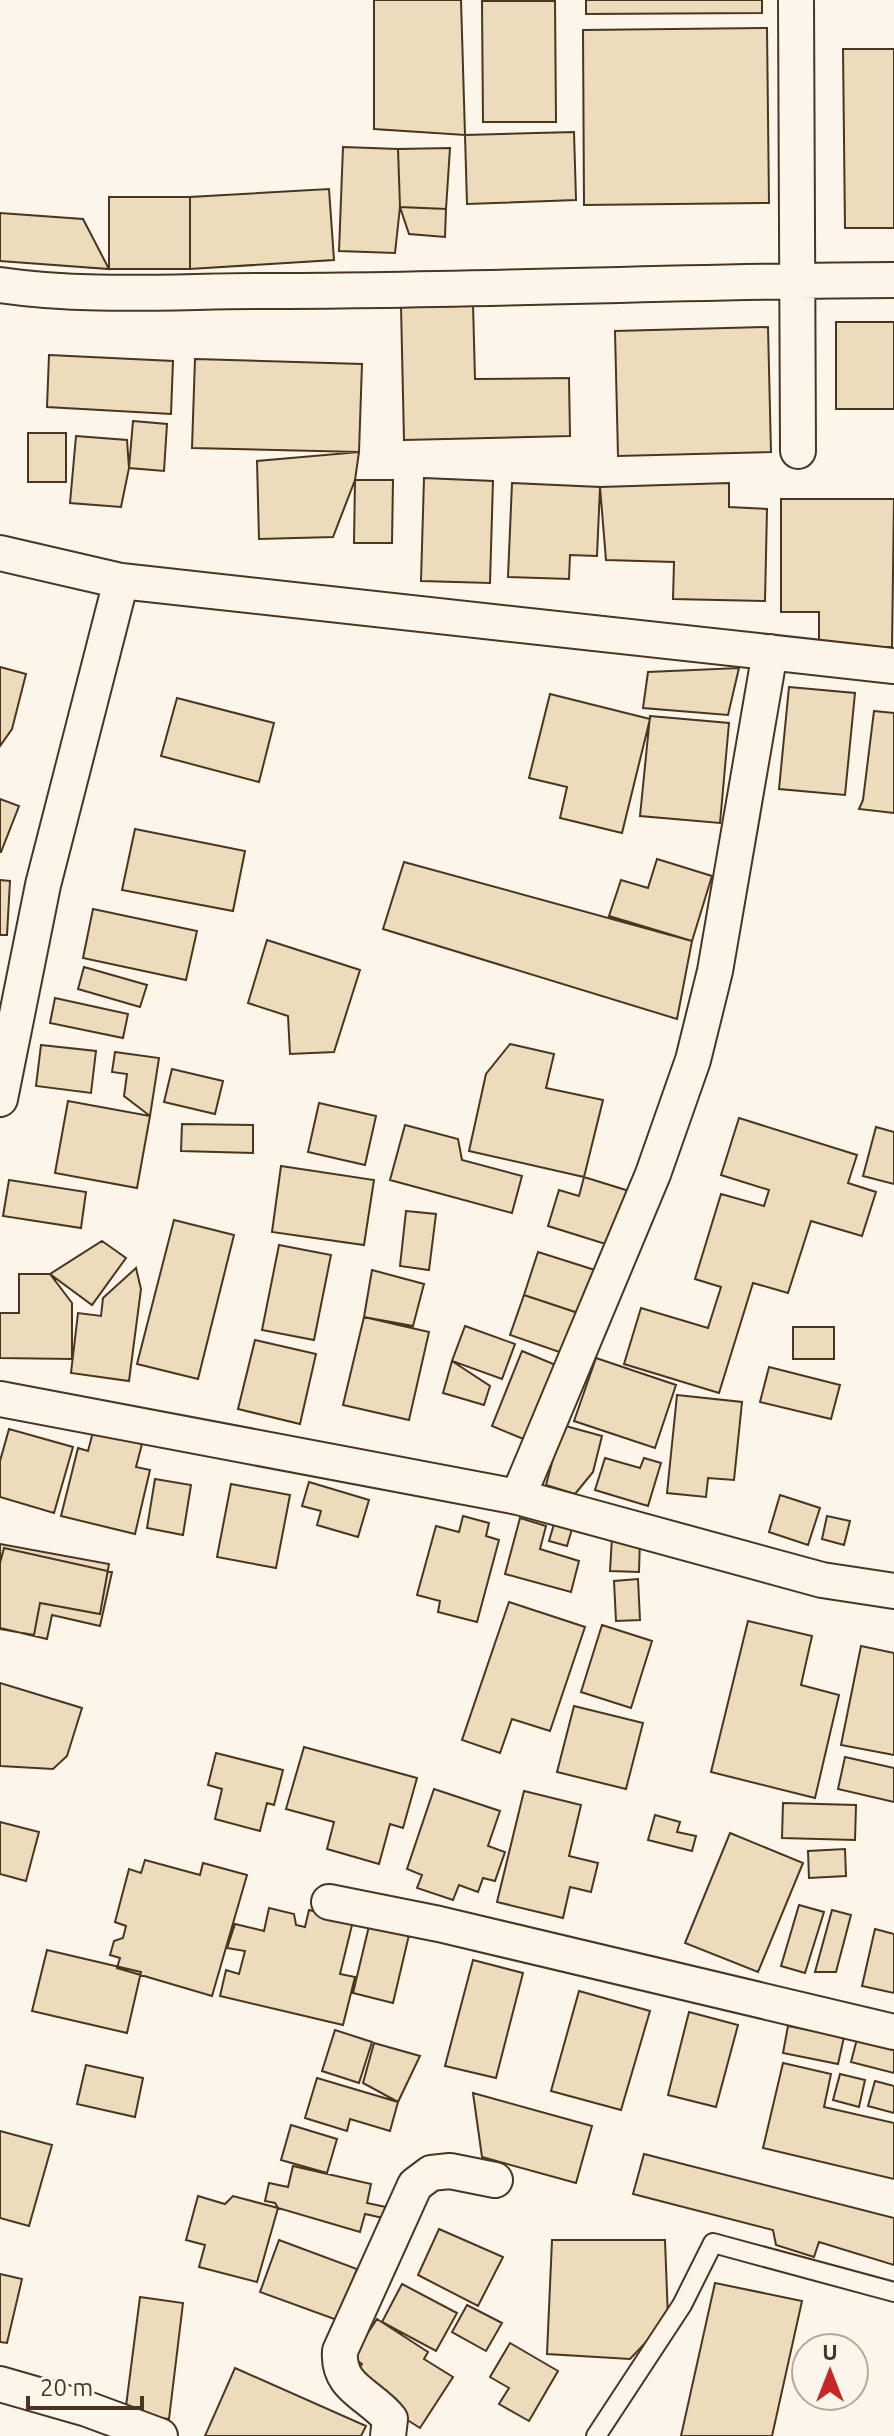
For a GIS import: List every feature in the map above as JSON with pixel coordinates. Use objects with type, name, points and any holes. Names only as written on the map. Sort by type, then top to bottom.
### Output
[{"type":"street","points":[[796,0],[798,451]]},
{"type":"street","points":[[0,285],[43,291],[110,293],[431,291],[894,280]]},
{"type":"street","points":[[0,553],[121,581],[894,666]]},
{"type":"street","points":[[0,1099],[43,885],[121,581]]},
{"type":"street","points":[[518,1497],[653,1174],[693,1060],[715,971],[770,652]]},
{"type":"street","points":[[0,1399],[518,1497],[822,1580],[894,1591]]},
{"type":"street","points":[[329,1902],[467,1930],[894,2032]]},
{"type":"street","points":[[388,2436],[390,2419],[379,2406],[345,2380],[339,2366],[340,2351],[415,2185],[431,2173],[450,2171],[495,2180]]},
{"type":"street","points":[[0,2384],[87,2409],[160,2436]]},
{"type":"lane","points":[[596,2436],[682,2305],[713,2243],[894,2292]]},
{"type":"building","points":[[374,0],[461,0],[465,135],[374,129]]},
{"type":"building","points":[[586,0],[762,0],[762,13],[586,14]]},
{"type":"building","points":[[482,1],[555,1],[556,122],[483,122]]},
{"type":"building","points":[[767,28],[769,203],[584,205],[583,30]]},
{"type":"building","points":[[843,49],[894,49],[894,228],[845,228]]},
{"type":"building","points":[[574,132],[576,200],[467,204],[465,135]]},
{"type":"building","points":[[343,147],[398,149],[400,207],[395,253],[339,251]]},
{"type":"building","points":[[450,148],[446,209],[400,207],[398,149]]},
{"type":"building","points":[[329,189],[334,260],[190,269],[190,197]]},
{"type":"building","points":[[109,197],[190,197],[190,269],[109,269]]},
{"type":"building","points":[[400,207],[446,209],[445,237],[409,234]]},
{"type":"building","points":[[0,213],[83,219],[109,269],[0,261]]},
{"type":"building","points":[[473,304],[475,379],[569,378],[570,436],[404,440],[401,306]]},
{"type":"building","points":[[836,322],[894,322],[894,409],[836,409]]},
{"type":"building","points":[[768,327],[771,452],[618,456],[615,331]]},
{"type":"building","points":[[49,355],[173,361],[171,414],[47,407]]},
{"type":"building","points":[[195,359],[362,364],[359,452],[192,448]]},
{"type":"building","points":[[133,421],[167,424],[164,471],[129,468]]},
{"type":"building","points":[[28,433],[66,433],[66,482],[28,482]]},
{"type":"building","points":[[76,436],[127,440],[129,468],[121,507],[70,503]]},
{"type":"building","points":[[359,452],[355,480],[333,537],[259,539],[257,461]]},
{"type":"building","points":[[424,478],[493,481],[490,583],[421,581]]},
{"type":"building","points":[[355,480],[393,480],[392,543],[354,543]]},
{"type":"building","points":[[512,483],[600,487],[597,556],[570,555],[569,579],[508,577]]},
{"type":"building","points":[[729,483],[729,507],[767,509],[765,601],[673,599],[674,562],[606,560],[600,487]]},
{"type":"building","points":[[781,499],[894,499],[892,647],[819,647],[819,612],[781,612]]},
{"type":"building","points":[[0,667],[26,674],[12,729],[0,746]]},
{"type":"building","points":[[739,668],[728,715],[643,708],[648,672]]},
{"type":"building","points":[[789,687],[855,693],[845,795],[779,789]]},
{"type":"building","points":[[550,694],[650,719],[622,833],[560,818],[567,787],[529,778]]},
{"type":"building","points":[[177,698],[274,723],[259,782],[161,756]]},
{"type":"building","points":[[874,711],[894,713],[894,813],[859,809],[863,800]]},
{"type":"building","points":[[650,716],[729,723],[720,823],[640,816]]},
{"type":"building","points":[[0,799],[19,806],[1,852],[0,852]]},
{"type":"building","points":[[135,829],[245,851],[233,911],[122,890]]},
{"type":"building","points":[[657,859],[712,876],[692,941],[609,916],[621,880],[648,888]]},
{"type":"building","points":[[404,862],[692,941],[677,1019],[383,929]]},
{"type":"building","points":[[0,880],[10,881],[7,935],[0,935]]},
{"type":"building","points":[[93,909],[197,931],[186,980],[83,958]]},
{"type":"building","points":[[267,940],[360,970],[334,1052],[290,1054],[288,1016],[248,1003]]},
{"type":"building","points":[[84,967],[147,985],[140,1007],[78,989]]},
{"type":"building","points":[[55,998],[128,1014],[123,1038],[50,1023]]},
{"type":"building","points":[[510,1044],[554,1054],[546,1088],[603,1100],[584,1177],[469,1151],[486,1074]]},
{"type":"building","points":[[41,1045],[96,1051],[91,1093],[36,1086]]},
{"type":"building","points":[[115,1052],[159,1058],[150,1116],[124,1096],[127,1074],[112,1072]]},
{"type":"building","points":[[172,1069],[223,1081],[215,1114],[164,1102]]},
{"type":"building","points":[[68,1101],[150,1116],[137,1188],[55,1173]]},
{"type":"building","points":[[319,1103],[376,1116],[365,1165],[308,1152]]},
{"type":"building","points":[[739,1118],[857,1155],[848,1183],[876,1192],[862,1236],[811,1221],[788,1293],[753,1283],[719,1393],[624,1364],[641,1308],[708,1328],[721,1287],[695,1279],[721,1194],[764,1206],[769,1190],[721,1175]]},
{"type":"building","points":[[182,1124],[253,1125],[253,1153],[181,1151]]},
{"type":"building","points":[[405,1125],[458,1139],[462,1160],[522,1176],[512,1213],[390,1180]]},
{"type":"building","points":[[876,1127],[894,1132],[894,1184],[863,1176]]},
{"type":"building","points":[[281,1166],[374,1180],[364,1245],[272,1232]]},
{"type":"building","points":[[584,1177],[629,1191],[612,1246],[548,1226],[559,1190],[579,1196]]},
{"type":"building","points":[[9,1180],[86,1192],[81,1228],[3,1216]]},
{"type":"building","points":[[406,1211],[436,1214],[429,1270],[400,1266]]},
{"type":"building","points":[[174,1220],[234,1235],[198,1379],[137,1364]]},
{"type":"building","points":[[102,1241],[126,1258],[92,1305],[50,1274]]},
{"type":"building","points":[[279,1245],[331,1255],[314,1340],[262,1330]]},
{"type":"building","points":[[538,1252],[601,1272],[584,1315],[524,1295]]},
{"type":"building","points":[[136,1268],[141,1289],[129,1381],[71,1373],[78,1313],[101,1316],[103,1298]]},
{"type":"building","points":[[372,1270],[424,1284],[413,1326],[364,1317]]},
{"type":"building","points":[[19,1274],[50,1274],[72,1303],[72,1359],[0,1358],[0,1313],[19,1313]]},
{"type":"building","points":[[524,1295],[584,1315],[571,1356],[510,1335]]},
{"type":"building","points":[[364,1317],[429,1332],[409,1420],[343,1405]]},
{"type":"building","points":[[465,1326],[515,1344],[502,1379],[452,1361]]},
{"type":"building","points":[[793,1327],[834,1327],[834,1359],[793,1359]]},
{"type":"building","points":[[255,1340],[316,1354],[300,1424],[238,1409]]},
{"type":"building","points":[[522,1351],[563,1368],[533,1443],[492,1426]]},
{"type":"building","points":[[596,1358],[676,1385],[655,1448],[574,1421]]},
{"type":"building","points":[[452,1361],[490,1386],[484,1405],[443,1393]]},
{"type":"building","points":[[769,1367],[840,1385],[831,1419],[760,1402]]},
{"type":"building","points":[[677,1395],[742,1402],[734,1480],[708,1478],[706,1497],[667,1493]]},
{"type":"building","points":[[562,1425],[602,1436],[593,1472],[575,1494],[546,1485]]},
{"type":"building","points":[[9,1429],[73,1447],[54,1513],[0,1497],[0,1461]]},
{"type":"building","points":[[93,1432],[142,1444],[136,1467],[150,1470],[135,1534],[61,1516],[78,1448],[88,1451]]},
{"type":"building","points":[[605,1458],[640,1468],[644,1458],[661,1463],[648,1506],[595,1490]]},
{"type":"building","points":[[155,1479],[191,1485],[183,1535],[147,1528]]},
{"type":"building","points":[[309,1482],[369,1500],[358,1537],[317,1525],[321,1511],[302,1506]]},
{"type":"building","points":[[231,1484],[290,1495],[276,1568],[217,1557]]},
{"type":"building","points":[[780,1495],[820,1508],[808,1545],[769,1532]]},
{"type":"building","points":[[463,1516],[489,1523],[486,1536],[499,1540],[477,1622],[438,1612],[440,1601],[417,1595],[436,1526],[459,1532]]},
{"type":"building","points":[[827,1516],[850,1521],[844,1545],[822,1539]]},
{"type":"building","points":[[520,1518],[546,1526],[540,1549],[579,1561],[571,1592],[505,1574]]},
{"type":"building","points":[[554,1524],[572,1529],[567,1546],[549,1541]]},
{"type":"building","points":[[612,1537],[640,1538],[639,1572],[610,1571]]},
{"type":"building","points":[[0,1544],[109,1564],[100,1614],[40,1603],[34,1635],[0,1629]]},
{"type":"building","points":[[4,1548],[112,1572],[100,1626],[52,1615],[47,1639],[0,1628],[0,1563]]},
{"type":"building","points":[[638,1579],[640,1620],[616,1621],[614,1581]]},
{"type":"building","points":[[509,1602],[585,1627],[550,1731],[512,1719],[500,1753],[462,1740]]},
{"type":"building","points":[[748,1621],[812,1636],[801,1685],[839,1695],[815,1798],[711,1772]]},
{"type":"building","points":[[602,1625],[652,1641],[631,1708],[581,1692]]},
{"type":"building","points":[[861,1646],[894,1653],[894,1755],[841,1745]]},
{"type":"building","points":[[0,1683],[82,1708],[67,1756],[53,1769],[0,1766]]},
{"type":"building","points":[[574,1706],[643,1723],[626,1789],[557,1772]]},
{"type":"building","points":[[304,1747],[417,1778],[403,1828],[390,1824],[379,1864],[327,1849],[334,1822],[286,1809]]},
{"type":"building","points":[[216,1753],[283,1770],[274,1805],[267,1803],[260,1831],[215,1819],[222,1789],[208,1785]]},
{"type":"building","points":[[845,1757],[894,1768],[894,1802],[838,1789]]},
{"type":"building","points":[[434,1789],[500,1811],[488,1846],[505,1852],[495,1881],[483,1878],[478,1892],[459,1885],[453,1900],[417,1888],[422,1875],[407,1869]]},
{"type":"building","points":[[524,1791],[581,1805],[569,1856],[598,1863],[591,1892],[570,1887],[563,1918],[497,1902]]},
{"type":"building","points":[[783,1803],[856,1805],[855,1840],[782,1838]]},
{"type":"building","points":[[655,1815],[680,1822],[677,1832],[696,1836],[692,1851],[648,1840]]},
{"type":"building","points":[[0,1822],[39,1832],[26,1881],[0,1874]]},
{"type":"building","points":[[730,1833],[803,1863],[758,1972],[685,1943]]},
{"type":"building","points":[[845,1849],[846,1876],[809,1878],[808,1851]]},
{"type":"building","points":[[145,1860],[200,1875],[203,1863],[247,1875],[212,1996],[117,1968],[120,1958],[110,1955],[114,1941],[123,1938],[126,1926],[115,1922],[129,1869],[141,1873]]},
{"type":"building","points":[[799,1905],[824,1912],[805,1973],[781,1966]]},
{"type":"building","points":[[269,1908],[294,1914],[296,1925],[305,1927],[309,1910],[353,1921],[340,1974],[355,1977],[343,2025],[220,1996],[226,1970],[239,1974],[245,1951],[227,1948],[235,1924],[264,1931]]},
{"type":"building","points":[[832,1910],[851,1915],[836,1972],[815,1972]]},
{"type":"building","points":[[369,1926],[409,1935],[393,2003],[353,1993]]},
{"type":"building","points":[[875,1929],[894,1934],[894,1993],[862,1986]]},
{"type":"building","points":[[47,1950],[141,1972],[127,2033],[32,2011]]},
{"type":"building","points":[[473,1960],[523,1973],[496,2078],[445,2066]]},
{"type":"building","points":[[579,1991],[650,2011],[621,2110],[551,2091]]},
{"type":"building","points":[[689,2012],[738,2025],[716,2107],[668,2095]]},
{"type":"building","points":[[788,2026],[844,2037],[838,2064],[783,2053]]},
{"type":"building","points":[[335,2030],[372,2042],[359,2083],[322,2071]]},
{"type":"building","points":[[858,2035],[894,2044],[894,2073],[851,2062]]},
{"type":"building","points":[[374,2043],[420,2056],[398,2102],[363,2083]]},
{"type":"building","points":[[783,2063],[831,2074],[824,2107],[894,2123],[894,2179],[763,2148]]},
{"type":"building","points":[[86,2065],[143,2078],[135,2117],[77,2104]]},
{"type":"building","points":[[840,2074],[865,2080],[859,2107],[833,2100]]},
{"type":"building","points":[[317,2078],[398,2102],[390,2131],[350,2119],[347,2131],[305,2118]]},
{"type":"building","points":[[875,2081],[894,2086],[894,2113],[868,2106]]},
{"type":"building","points":[[473,2093],[592,2126],[576,2183],[482,2157]]},
{"type":"building","points":[[291,2125],[337,2139],[327,2173],[281,2160]]},
{"type":"building","points":[[0,2131],[52,2145],[29,2226],[0,2218]]},
{"type":"building","points":[[644,2154],[894,2218],[894,2265],[819,2242],[814,2257],[776,2245],[773,2230],[633,2194]]},
{"type":"building","points":[[293,2166],[371,2184],[367,2203],[386,2207],[383,2218],[365,2214],[360,2232],[278,2208],[275,2203],[265,2201],[269,2183],[288,2187]]},
{"type":"building","points":[[198,2196],[225,2204],[233,2196],[278,2208],[257,2282],[199,2267],[205,2245],[186,2240]]},
{"type":"building","points":[[439,2229],[503,2257],[478,2306],[418,2275]]},
{"type":"building","points":[[279,2240],[357,2269],[337,2320],[260,2292]]},
{"type":"building","points":[[552,2240],[665,2240],[668,2319],[630,2359],[547,2354]]},
{"type":"building","points":[[0,2274],[22,2279],[7,2343],[0,2342]]},
{"type":"building","points":[[715,2283],[802,2301],[795,2332],[790,2332],[790,2355],[772,2436],[681,2436]]},
{"type":"building","points":[[402,2284],[457,2313],[436,2351],[382,2322]]},
{"type":"building","points":[[140,2297],[183,2303],[169,2419],[125,2414]]},
{"type":"building","points":[[467,2305],[502,2323],[486,2351],[452,2332]]},
{"type":"building","points":[[377,2319],[428,2352],[424,2359],[453,2377],[420,2428],[390,2409],[396,2399],[356,2373],[362,2364],[352,2357]]},
{"type":"building","points":[[510,2343],[558,2371],[529,2421],[499,2404],[509,2388],[490,2377]]},
{"type":"building","points":[[235,2368],[366,2426],[361,2436],[205,2436]]}]
